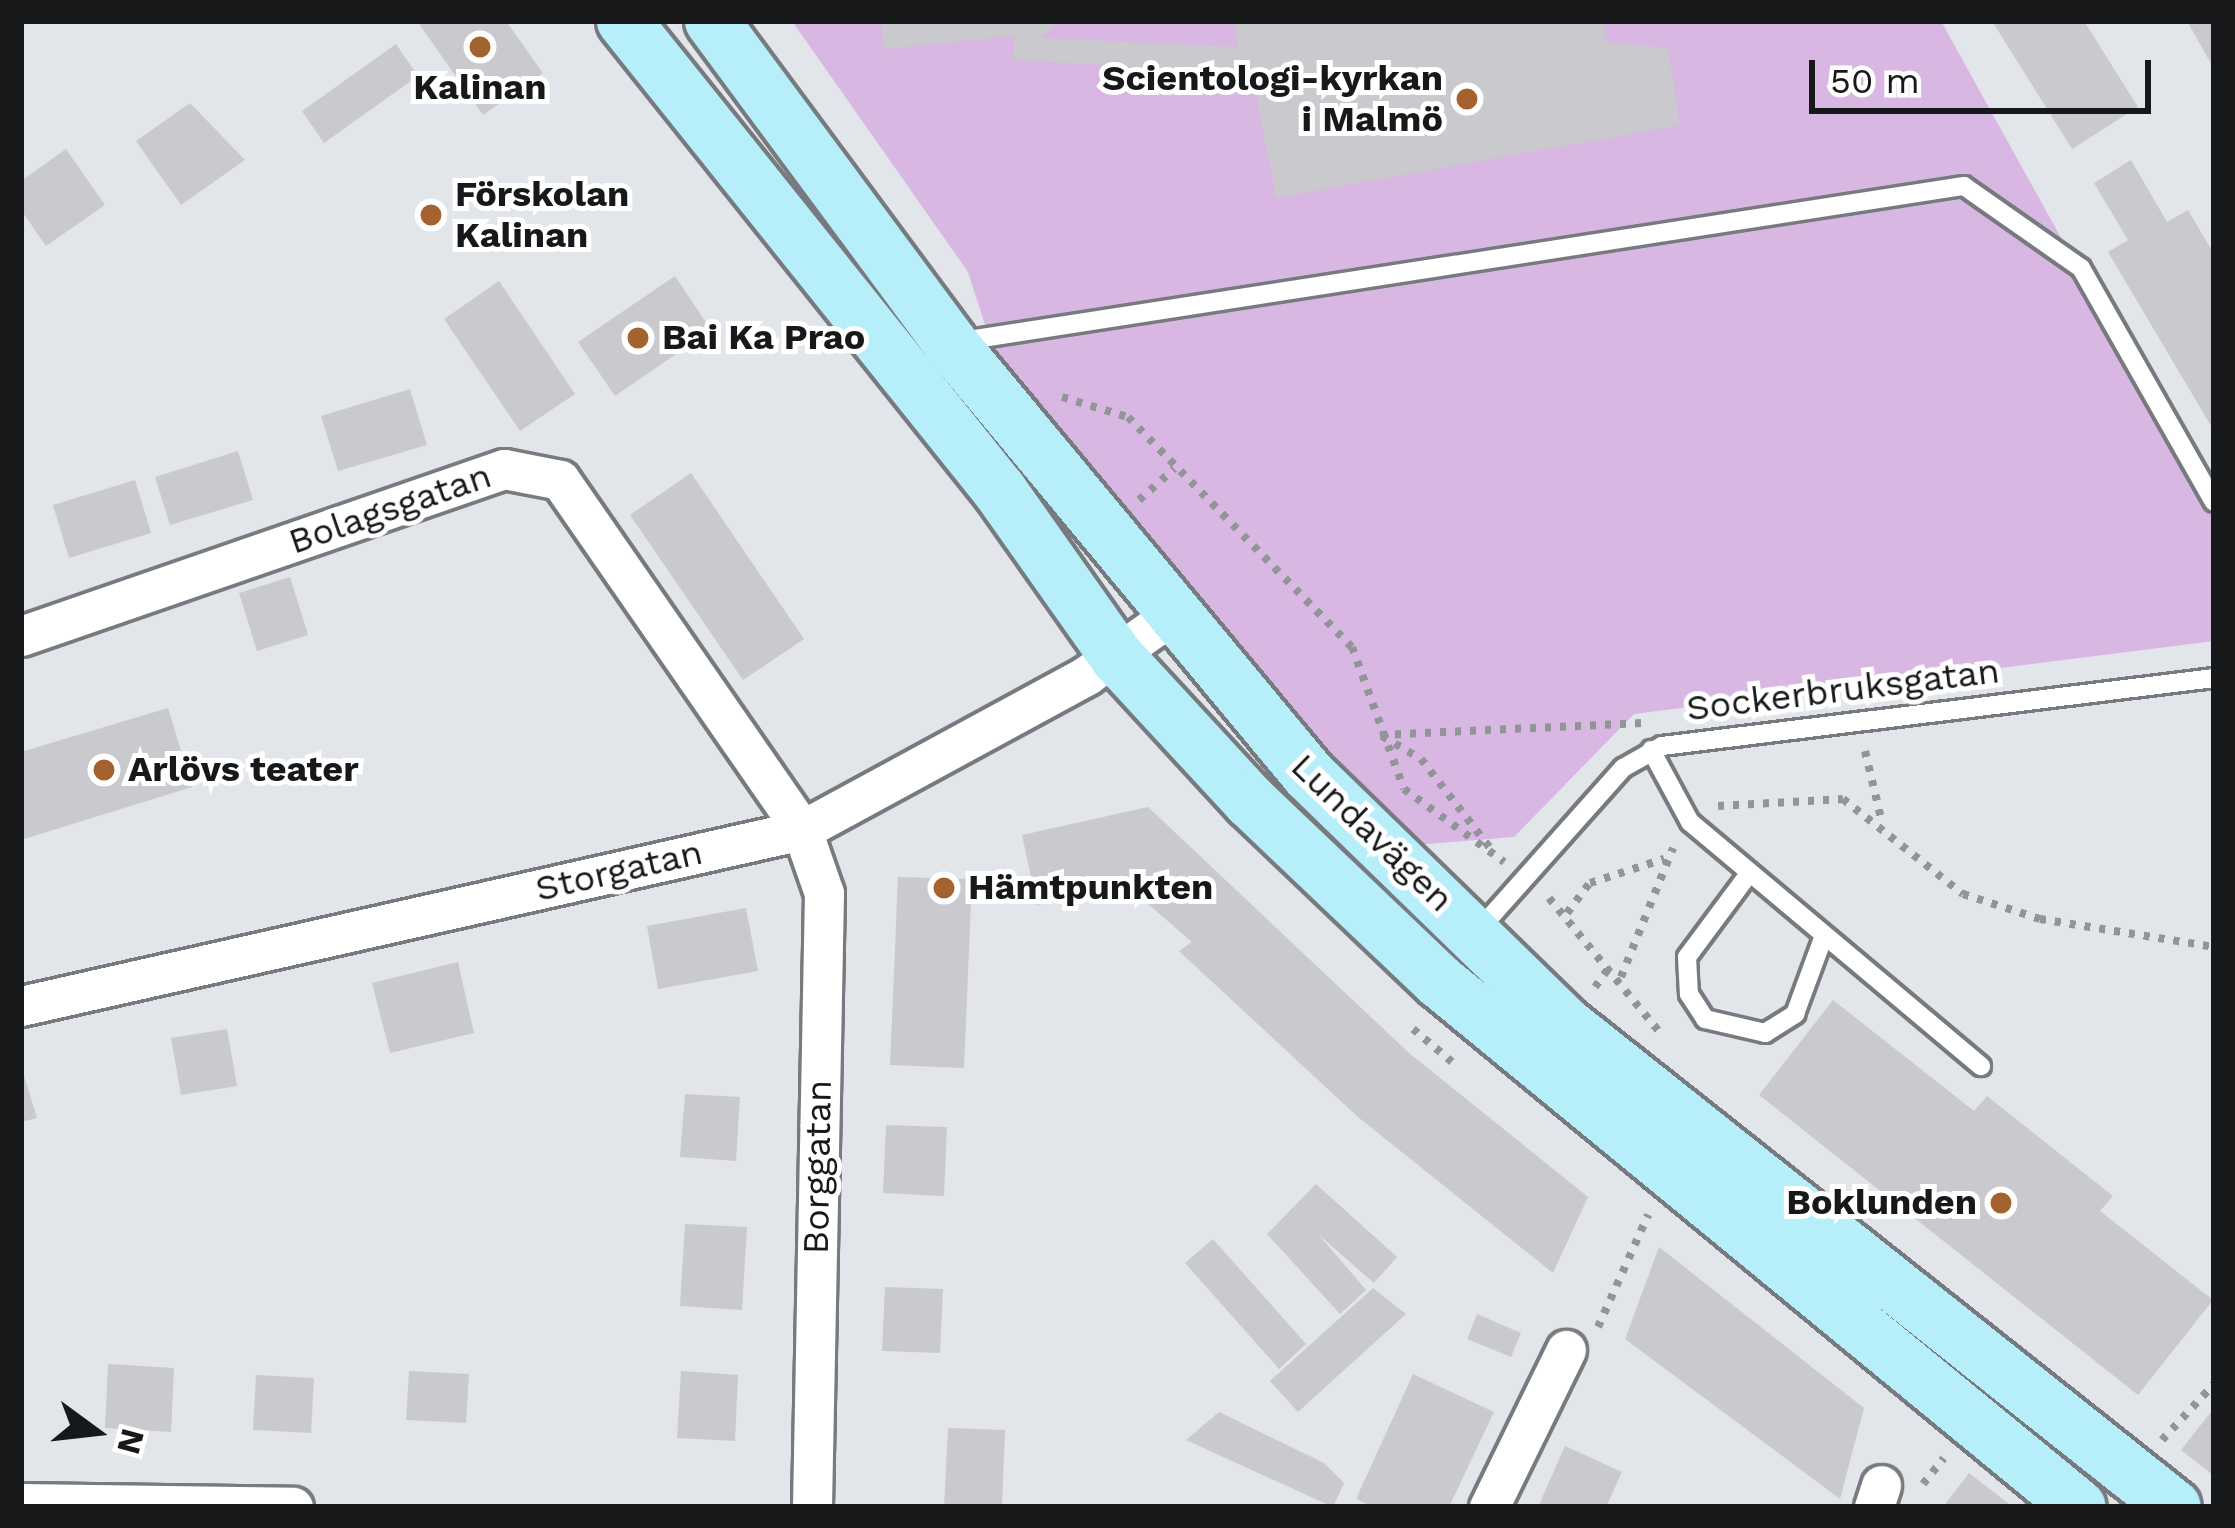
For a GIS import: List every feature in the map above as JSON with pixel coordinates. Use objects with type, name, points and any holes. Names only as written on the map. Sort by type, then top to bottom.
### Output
[{"type":"main road","name":"Lundavägen","points":[[624,21],[1000,491],[1117,657],[2079,1507]]},
{"type":"main road","name":"Lundavägen","points":[[712,21],[951,344],[1169,617],[1309,775],[1457,958],[1565,1024],[2174,1507]]},
{"type":"street","name":"Bolagsgatan","points":[[21,636],[529,466],[560,480],[802,830]]},
{"type":"street","name":"Storgatan","points":[[21,1006],[802,830],[1117,657],[1169,617]]},
{"type":"street","name":"Borggatan","points":[[802,830],[824,893],[812,1507]]},
{"type":"street","points":[[1489,1507],[1566,1350]]},
{"type":"street","points":[[21,1503],[293,1507]]},
{"type":"lane","points":[[951,344],[985,329],[1964,186],[2081,268],[2214,502]]},
{"type":"lane","name":"Sockerbruksgatan","points":[[1457,958],[1651,750],[2214,678]]},
{"type":"lane","points":[[1651,750],[1690,822],[1822,941],[1981,1066]]},
{"type":"lane","points":[[1748,875],[1687,957],[1689,994],[1705,1019],[1765,1034],[1796,1014],[1822,941]]},
{"type":"path","points":[[1174,469],[1352,647],[1380,736],[1420,807],[1494,854],[1421,759],[1380,736]]},
{"type":"path","points":[[1380,736],[1640,715],[1651,750]]},
{"type":"path","points":[[1859,723],[1882,820]]},
{"type":"path","points":[[1621,977],[1666,859],[1690,822],[1750,798],[1820,795],[1882,820],[1963,894],[2041,919],[2214,947]]},
{"type":"path","points":[[1567,913],[1590,884],[1666,859]]},
{"type":"path","points":[[1566,1350],[1596,1331],[1649,1214]]},
{"type":"path","points":[[2155,1450],[2214,1384]]},
{"type":"shaded area","points":[[792,21],[1941,21],[2214,514],[2214,641],[1634,714],[1514,837],[1414,845],[1314,761],[1005,387],[968,272]]},
{"type":"building","name":"Kalinan","points":[[417,21],[506,21],[543,73],[483,115]]},
{"type":"building","name":"Scientologi-kyrkan i Malmö","points":[[881,21],[1060,21],[1040,38],[1238,47],[1234,21],[1603,21],[1606,42],[1668,48],[1680,125],[1276,198],[1252,73],[1014,60],[1014,36],[884,49]]},
{"type":"building","points":[[1992,21],[2084,21],[2138,107],[2072,149]]},
{"type":"building","points":[[2187,21],[2214,21],[2214,69]]},
{"type":"building","points":[[396,44],[418,76],[324,143],[302,111]]},
{"type":"building","points":[[190,103],[245,160],[181,205],[136,141]]},
{"type":"building","points":[[66,149],[105,205],[46,246],[21,210],[21,181]]},
{"type":"building","points":[[2131,160],[2167,222],[2188,210],[2214,254],[2214,431],[2108,252],[2128,240],[2094,183]]},
{"type":"building","points":[[675,276],[711,330],[615,396],[578,342]]},
{"type":"building","points":[[499,281],[575,394],[520,431],[444,319]]},
{"type":"building","points":[[410,389],[427,445],[338,471],[321,416]]},
{"type":"building","points":[[238,451],[253,500],[170,525],[155,477]]},
{"type":"building","points":[[691,473],[804,639],[743,680],[630,515]]},
{"type":"building","points":[[135,480],[151,533],[69,558],[53,505]]},
{"type":"building","points":[[290,577],[308,635],[257,651],[239,593]]},
{"type":"building","name":"Arlövs teater","points":[[168,708],[192,787],[21,840],[21,752]]},
{"type":"building","points":[[1148,807],[1409,1053],[1588,1197],[1553,1273],[1358,1117],[1179,951],[1192,942],[1126,885],[1037,905],[1022,835]]},
{"type":"building","points":[[898,877],[972,879],[964,1068],[890,1065]]},
{"type":"building","points":[[746,908],[758,971],[658,989],[647,926]]},
{"type":"building","points":[[458,962],[474,1033],[390,1053],[372,983]]},
{"type":"building","name":"Boklunden","points":[[1833,1000],[1974,1111],[1987,1096],[2113,1196],[2100,1211],[2213,1300],[2138,1395],[1759,1095]]},
{"type":"building","points":[[227,1029],[237,1086],[181,1095],[171,1038]]},
{"type":"building","points":[[21,1066],[37,1118],[21,1122]]},
{"type":"building","points":[[685,1094],[740,1097],[736,1161],[680,1157]]},
{"type":"building","points":[[886,1125],[947,1127],[944,1196],[883,1193]]},
{"type":"building","points":[[1316,1184],[1397,1257],[1374,1283],[1319,1235],[1366,1290],[1340,1314],[1267,1234]]},
{"type":"building","points":[[685,1224],[747,1227],[742,1310],[680,1306]]},
{"type":"building","points":[[1213,1239],[1306,1344],[1279,1369],[1185,1263]]},
{"type":"building","points":[[1659,1247],[1864,1408],[1840,1499],[1625,1339]]},
{"type":"building","points":[[885,1287],[943,1289],[940,1353],[882,1351]]},
{"type":"building","points":[[1373,1288],[1406,1314],[1298,1412],[1270,1381]]},
{"type":"building","points":[[1477,1314],[1521,1333],[1511,1357],[1467,1339]]},
{"type":"building","points":[[108,1364],[174,1368],[171,1432],[105,1428]]},
{"type":"building","points":[[409,1371],[469,1374],[466,1423],[406,1420]]},
{"type":"building","points":[[681,1371],[738,1375],[735,1441],[677,1438]]},
{"type":"building","points":[[1413,1374],[1494,1412],[1449,1507],[1373,1507],[1356,1499]]},
{"type":"building","points":[[256,1375],[314,1378],[311,1433],[253,1430]]},
{"type":"building","points":[[2214,1408],[2214,1476],[2181,1450]]},
{"type":"building","points":[[1219,1412],[1324,1463],[1344,1483],[1333,1507],[1186,1440]]},
{"type":"building","points":[[948,1428],[1005,1430],[1002,1507],[944,1507]]},
{"type":"building","points":[[1565,1446],[1622,1472],[1606,1507],[1538,1507]]},
{"type":"building","points":[[1969,1473],[2013,1507],[1943,1507]]},
{"type":"place","name":"Kalinan","points":[[480,47]]},
{"type":"place","name":"Scientologi-kyrkan i Malmö","points":[[1467,99]]},
{"type":"place","name":"Förskolan Kalinan","points":[[431,215]]},
{"type":"place","name":"Bai Ka Prao","points":[[638,338]]},
{"type":"place","name":"Arlövs teater","points":[[104,770]]},
{"type":"place","name":"Hämtpunkten","points":[[944,888]]},
{"type":"place","name":"Boklunden","points":[[2001,1203]]}]
